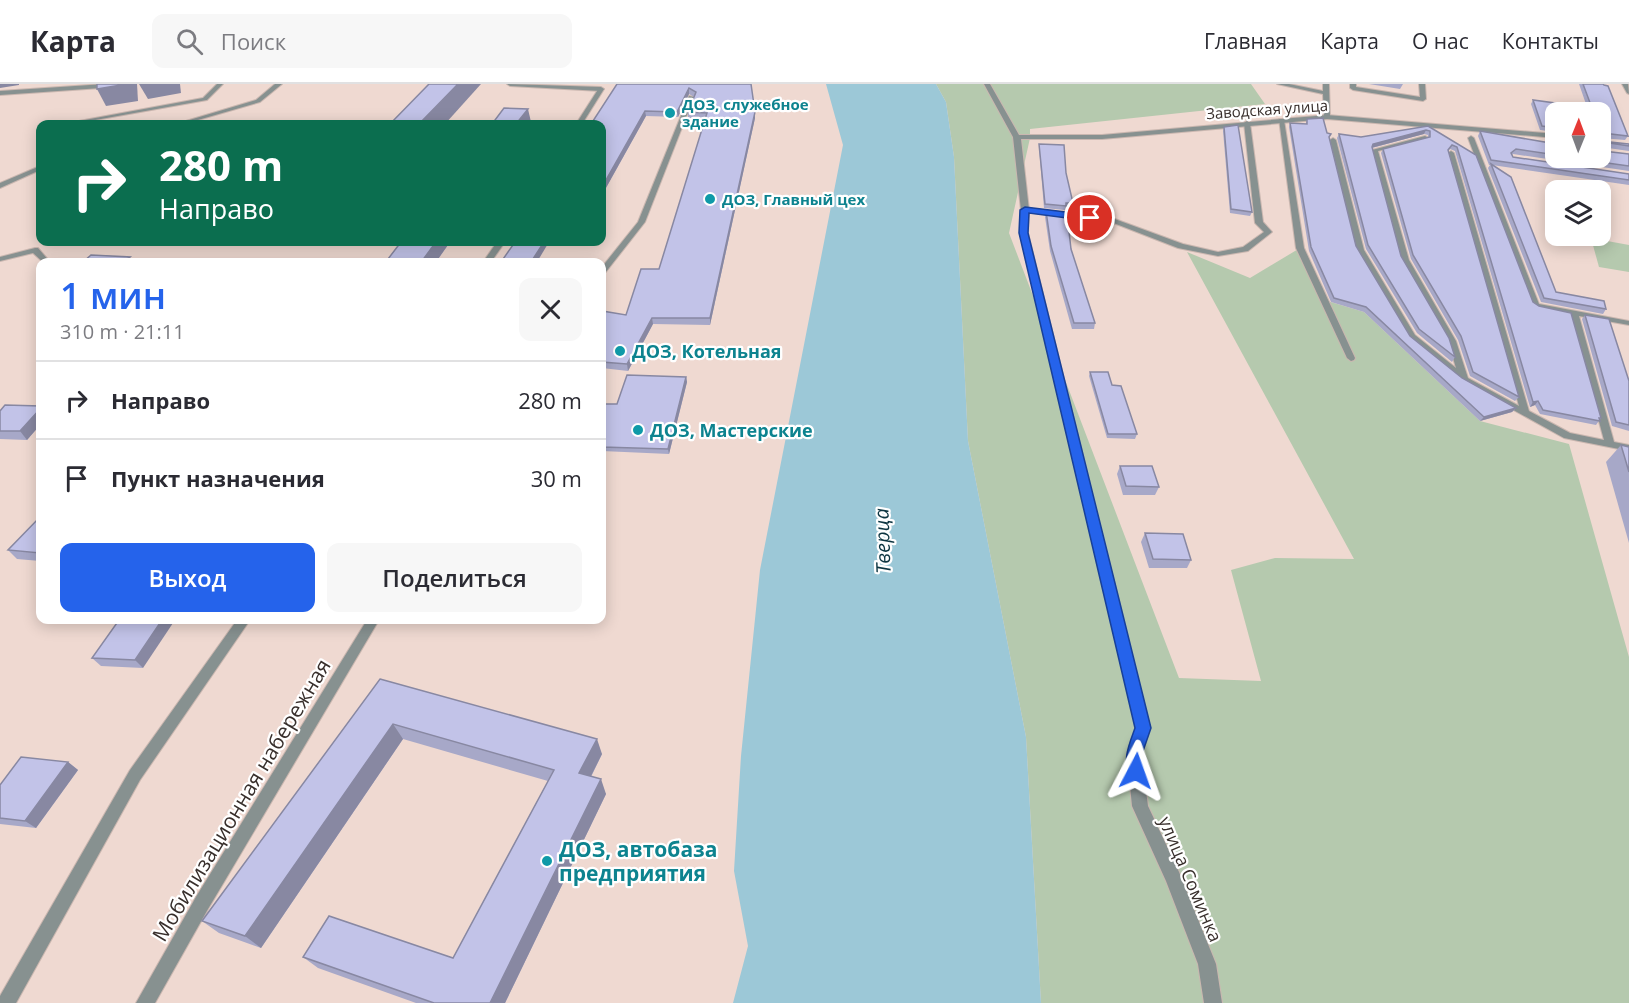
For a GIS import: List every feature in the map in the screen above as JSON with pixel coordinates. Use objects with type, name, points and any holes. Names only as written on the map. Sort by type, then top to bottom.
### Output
[{"type":"street","points":[[987,84],[1017,137]]},
{"type":"street","points":[[1625,84],[1629,92]]},
{"type":"street","points":[[582,120],[602,89]]},
{"type":"street","name":"Заводская улица","points":[[1017,137],[1102,137],[1327,117],[1545,135]]},
{"type":"street","name":"улица Соминка","points":[[1017,137],[1025,210],[1024,233],[1143,728],[1134,754],[1140,806],[1173,878],[1207,964],[1213,1003]]},
{"type":"street","points":[[6,1003],[135,775],[241,624]]},
{"type":"street","name":"Мобилизационная набережная","points":[[145,1003],[208,892],[371,624]]},
{"type":"lane","points":[[0,93],[130,84]]},
{"type":"lane","points":[[88,120],[205,99],[220,84]]},
{"type":"lane","points":[[193,120],[258,101],[279,84]]},
{"type":"lane","points":[[510,84],[602,89]]},
{"type":"lane","points":[[1280,84],[1326,93]]},
{"type":"lane","points":[[1326,84],[1327,117]]},
{"type":"lane","points":[[1353,84],[1353,88],[1423,99],[1422,84]]},
{"type":"lane","points":[[606,266],[641,222],[691,97]]},
{"type":"lane","points":[[1281,120],[1300,249],[1351,358]]},
{"type":"lane","points":[[1025,210],[1112,220],[1181,246],[1218,254],[1245,249],[1268,232],[1259,223],[1247,123]]},
{"type":"lane","points":[[1425,138],[1375,150],[1405,260],[1452,341],[1464,379]]},
{"type":"lane","points":[[1471,138],[1536,306],[1629,323]]},
{"type":"lane","points":[[1515,139],[1545,143]]},
{"type":"lane","points":[[1333,140],[1360,250],[1413,338],[1464,379],[1567,435],[1629,448]]},
{"type":"lane","points":[[1451,153],[1524,411]]},
{"type":"lane","points":[[0,186],[36,170]]},
{"type":"lane","points":[[0,259],[35,250],[43,258]]},
{"type":"lane","points":[[1574,313],[1610,444]]},
{"type":"green space","points":[[936,84],[1251,84],[1265,104],[1030,129],[1009,233],[1179,678],[1261,681],[1231,570],[1275,558],[1354,559],[1187,252],[1250,278],[1300,248],[1324,300],[1364,312],[1480,421],[1569,444],[1629,657],[1629,1003],[1041,1003],[1026,737],[968,441],[954,157],[946,102]]},
{"type":"green space","points":[[1611,242],[1629,245],[1629,272],[1599,267],[1593,246],[1611,246]]},
{"type":"water","name":"Тверца","points":[[826,84],[936,84],[946,102],[954,157],[968,441],[1026,737],[1041,1003],[733,1003],[748,946],[734,871],[741,756],[760,570],[843,145]]},
{"type":"building","points":[[97,84],[127,84],[97,89]]},
{"type":"building","points":[[429,84],[458,84],[423,120],[394,120]]},
{"type":"building","name":"ДОЗ, Главный цех","points":[[617,84],[751,84],[755,112],[710,318],[652,318],[627,364],[606,362],[606,312],[626,315],[641,269],[659,269],[707,113],[688,112],[696,92],[689,88],[677,112],[645,111],[606,180],[606,120],[594,120]]},
{"type":"building","points":[[1583,84],[1608,86],[1628,136],[1611,134],[1611,102],[1590,102]]},
{"type":"building","points":[[1533,100],[1548,102],[1545,102],[1545,126],[1542,126]]},
{"type":"building","points":[[504,108],[528,109],[519,120],[495,120]]},
{"type":"building","points":[[1323,118],[1327,133],[1331,134],[1329,137],[1356,246],[1410,336],[1462,378],[1516,408],[1484,417],[1366,307],[1334,298],[1311,247],[1290,123],[1307,124],[1307,119]]},
{"type":"building","points":[[1238,125],[1252,212],[1231,209],[1224,127]]},
{"type":"building","points":[[1428,126],[1476,155],[1533,302],[1539,306],[1571,313],[1600,421],[1543,410],[1538,401],[1533,402],[1457,147],[1452,145],[1448,150],[1519,397],[1473,372],[1461,336],[1413,255],[1383,149],[1430,137],[1430,131],[1426,130],[1373,144],[1372,147],[1401,256],[1449,338],[1455,357],[1419,329],[1368,245],[1339,134],[1361,137]]},
{"type":"building","points":[[1480,131],[1545,142],[1545,153],[1516,149],[1511,153],[1513,157],[1545,162],[1545,168],[1491,160]]},
{"type":"building","points":[[1611,142],[1629,144],[1629,146],[1611,143]]},
{"type":"building","points":[[1039,144],[1064,145],[1066,173],[1073,203],[1066,203],[1066,206],[1045,204]]},
{"type":"building","points":[[1611,152],[1629,154],[1629,166],[1611,164]]},
{"type":"building","points":[[1491,164],[1511,177],[1556,292],[1604,301],[1606,309],[1544,298]]},
{"type":"building","points":[[1546,168],[1588,168],[1629,174],[1629,180]]},
{"type":"building","points":[[1046,211],[1067,214],[1071,249],[1095,323],[1074,323],[1051,246]]},
{"type":"building","points":[[398,246],[433,246],[424,258],[389,258]]},
{"type":"building","points":[[512,246],[541,246],[534,258],[504,258]]},
{"type":"building","points":[[91,255],[130,257],[129,258],[88,258]]},
{"type":"building","points":[[1585,315],[1609,319],[1629,381],[1629,425],[1616,422]]},
{"type":"building","points":[[1090,372],[1108,372],[1112,385],[1121,386],[1137,434],[1108,434]]},
{"type":"building","name":"ДОЗ, Мастерские","points":[[627,375],[686,377],[668,449],[606,447],[606,404],[617,404]]},
{"type":"building","points":[[5,405],[36,406],[36,413],[20,431],[0,431],[0,411]]},
{"type":"building","points":[[1621,445],[1629,447],[1629,472]]},
{"type":"building","points":[[1120,466],[1152,466],[1159,487],[1126,486]]},
{"type":"building","points":[[36,521],[36,553],[8,550]]},
{"type":"building","points":[[1145,533],[1183,534],[1191,560],[1153,559]]},
{"type":"building","points":[[116,624],[159,624],[135,660],[92,658]]},
{"type":"building","name":"ДОЗ, автобаза предприятия","points":[[380,679],[597,739],[579,773],[601,779],[490,1003],[434,1003],[303,957],[329,916],[453,958],[554,770],[393,724],[245,936],[202,921]]},
{"type":"building","points":[[21,757],[68,762],[25,821],[0,818],[0,785]]},
{"type":"place","name":"ДОЗ, служебное здание","points":[[670,113]]},
{"type":"place","name":"ДОЗ, Главный цех","points":[[710,199]]},
{"type":"place","name":"ДОЗ, Котельная","points":[[620,351]]},
{"type":"place","name":"ДОЗ, Мастерские","points":[[638,430]]},
{"type":"place","name":"ДОЗ, автобаза предприятия","points":[[547,861]]},
{"type":"route","points":[[1090,218],[1025,210],[1024,233],[1143,728],[1134,754],[1136,771]]}]
